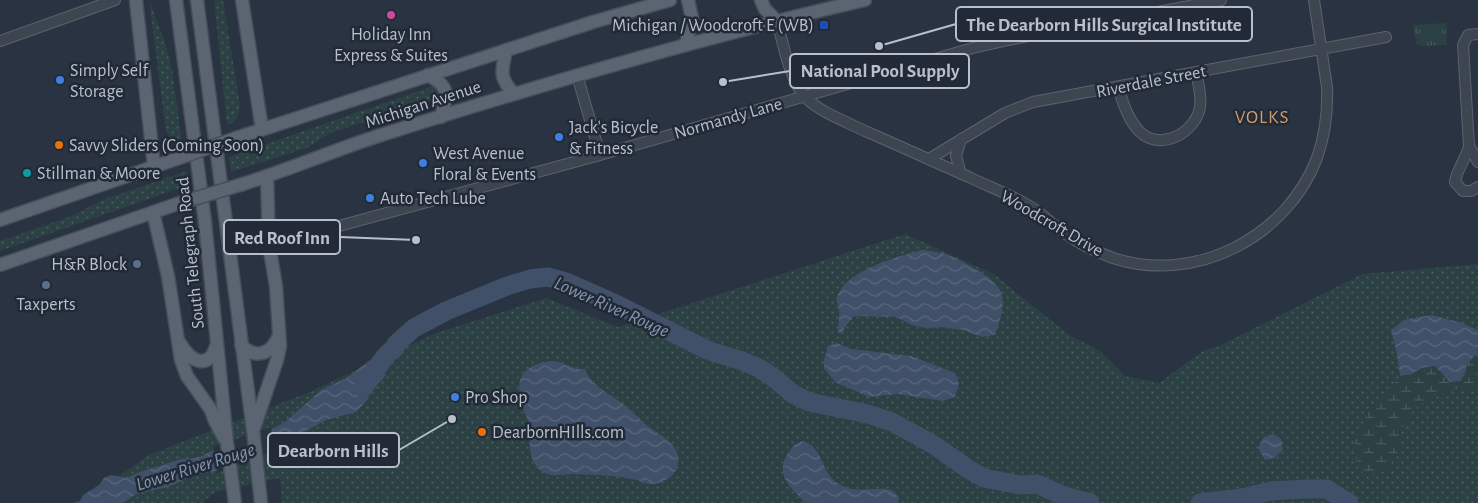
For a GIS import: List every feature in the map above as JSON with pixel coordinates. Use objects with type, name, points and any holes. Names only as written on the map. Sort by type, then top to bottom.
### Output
[{"type":"main road","points":[[136,0],[154,167]]},
{"type":"main road","name":"South Telegraph Road","points":[[176,0],[205,222],[227,443],[236,503]]},
{"type":"main road","points":[[197,0],[253,430],[260,503]]},
{"type":"main road","points":[[242,0],[262,129]]},
{"type":"main road","name":"Michigan Avenue","points":[[0,220],[262,129],[606,18],[670,0]]},
{"type":"main road","points":[[686,44],[692,18],[688,0]]},
{"type":"main road","points":[[761,0],[765,9],[777,21]]},
{"type":"main road","name":"Michigan Avenue","points":[[0,265],[177,204],[267,176],[334,151],[577,74],[686,44],[865,0]]},
{"type":"main road","points":[[506,50],[502,75],[504,83],[514,94]]},
{"type":"main road","points":[[428,75],[438,80],[446,89],[441,116]]},
{"type":"main road","points":[[253,430],[280,346],[276,286],[269,245],[267,176]]},
{"type":"main road","points":[[153,212],[168,276],[181,360],[187,376],[212,410],[214,419],[227,443]]},
{"type":"main road","points":[[241,345],[249,352],[264,352],[276,343],[280,332]]},
{"type":"main road","points":[[179,341],[189,357],[202,361],[212,356],[215,352],[217,341]]},
{"type":"street","points":[[0,40],[114,0]]},
{"type":"street","name":"Normandy Lane","points":[[269,245],[600,155],[1008,40],[1221,0]]},
{"type":"street","name":"Woodcroft Drive","points":[[777,21],[795,82],[804,96],[815,105],[844,121],[1025,203],[1072,238],[1093,250],[1114,258],[1166,265],[1191,262],[1220,255],[1248,241],[1272,224],[1294,200],[1310,174],[1321,146],[1327,115],[1327,87],[1314,0]]},
{"type":"street","points":[[1473,35],[1463,45],[1469,146],[1466,157],[1456,174],[1455,182],[1463,190],[1471,191],[1478,187]]},
{"type":"street","name":"Riverdale Street","points":[[928,159],[1005,113],[1023,105],[1386,37]]},
{"type":"street","points":[[1118,87],[1127,113],[1142,133],[1155,139],[1170,139],[1182,134],[1194,122],[1198,114],[1200,100],[1196,72]]},
{"type":"street","points":[[577,74],[600,155]]},
{"type":"street","points":[[961,174],[956,156],[962,139]]},
{"type":"street","points":[[1469,146],[1478,162]]},
{"type":"green space","points":[[149,0],[164,39],[172,69],[182,143],[171,140],[166,131]]},
{"type":"green space","points":[[214,0],[223,0],[240,105],[236,118],[227,126]]},
{"type":"green space","points":[[1446,23],[1447,45],[1421,46],[1416,44],[1413,25]]},
{"type":"green space","points":[[433,86],[438,88],[440,94],[436,99],[330,133],[307,148],[231,172],[229,157]]},
{"type":"green space","points":[[187,171],[189,185],[0,251],[0,241],[72,216],[102,200]]},
{"type":"green space","points":[[905,234],[994,274],[1069,335],[1099,350],[1125,376],[1159,383],[1204,350],[1219,346],[1362,274],[1478,264],[1478,503],[282,503],[280,478],[215,492],[202,503],[80,503],[149,455],[307,393],[436,333],[546,298],[618,327]]},
{"type":"green space","points":[[1478,355],[1478,388],[1456,389],[1431,397],[1413,410],[1401,430],[1399,449],[1389,468],[1365,475],[1357,466],[1355,440],[1368,412],[1390,390],[1400,376],[1412,374],[1421,368],[1436,366],[1450,382],[1465,374],[1467,363]]},
{"type":"water","points":[[922,250],[945,254],[959,260],[976,269],[996,285],[1000,290],[1003,301],[1002,313],[995,335],[982,337],[963,330],[942,327],[926,328],[912,325],[896,317],[854,316],[842,334],[838,332],[839,309],[837,298],[841,288],[850,280],[874,266]]},
{"type":"water","points":[[1431,315],[1459,322],[1478,330],[1478,355],[1467,363],[1465,374],[1460,381],[1450,382],[1435,366],[1421,368],[1412,374],[1400,376],[1391,330],[1404,320]]},
{"type":"water","points":[[837,343],[851,349],[911,356],[955,373],[959,384],[955,397],[943,401],[897,394],[869,397],[835,382],[824,368],[824,360],[828,346]]},
{"type":"water","points":[[370,360],[386,375],[367,395],[367,400],[356,412],[326,420],[285,442],[216,471],[193,475],[168,487],[136,494],[123,503],[73,503],[80,501],[83,495],[99,485],[104,478],[111,475],[128,478],[137,473],[181,459],[198,458],[213,450],[276,427],[284,423],[321,390],[347,378]]},
{"type":"water","points":[[555,361],[578,369],[585,369],[595,384],[628,408],[674,447],[679,461],[671,477],[663,482],[652,484],[608,476],[550,475],[538,467],[530,450],[528,421],[520,398],[520,381],[523,374],[535,365]]},
{"type":"water","points":[[1273,434],[1281,439],[1283,450],[1274,458],[1265,460],[1258,448],[1264,437]]},
{"type":"water","points":[[802,441],[814,448],[827,471],[836,482],[851,489],[887,489],[894,491],[899,499],[898,503],[806,503],[786,481],[783,468],[788,453],[795,445]]},
{"type":"pier","points":[[271,427],[274,450],[217,473],[213,447]]},
{"type":"waterway","name":"Lower River Rouge","points":[[363,388],[396,344],[414,328],[446,311],[507,286],[530,279],[548,277],[566,282],[616,304],[707,350],[759,368],[793,394],[809,402],[868,414],[892,422],[934,445],[984,478],[1020,485],[1037,484],[1064,496],[1090,503]]},
{"type":"waterway","name":"Lower River Rouge","points":[[1200,503],[1242,498],[1271,491],[1306,489],[1327,489],[1349,503]]},
{"type":"place","name":"Holiday Inn Express & Suites","points":[[391,15]]},
{"type":"place","name":"Michigan / Woodcroft E (WB)","points":[[824,25]]},
{"type":"place","name":"The Dearborn Hills Surgical Institute","points":[[879,46]]},
{"type":"place","name":"Simply Self Storage","points":[[60,80]]},
{"type":"place","name":"National Pool Supply","points":[[723,82]]},
{"type":"place","name":"Jack's Bicycle & Fitness","points":[[559,137]]},
{"type":"place","name":"Savvy Sliders (Coming Soon)","points":[[59,145]]},
{"type":"place","name":"West Avenue Floral & Events","points":[[423,163]]},
{"type":"place","name":"Stillman & Moore","points":[[27,173]]},
{"type":"place","name":"Auto Tech Lube","points":[[370,198]]},
{"type":"place","name":"Red Roof Inn","points":[[416,240]]},
{"type":"place","name":"H&R Block","points":[[137,264]]},
{"type":"place","name":"Taxperts","points":[[46,285]]},
{"type":"place","name":"Pro Shop","points":[[455,397]]},
{"type":"place","name":"Dearborn Hills","points":[[452,419]]},
{"type":"place","name":"DearbornHIlls.com","points":[[482,432]]},
{"type":"district","name":"VOLKS","points":[[1262,116]]}]
